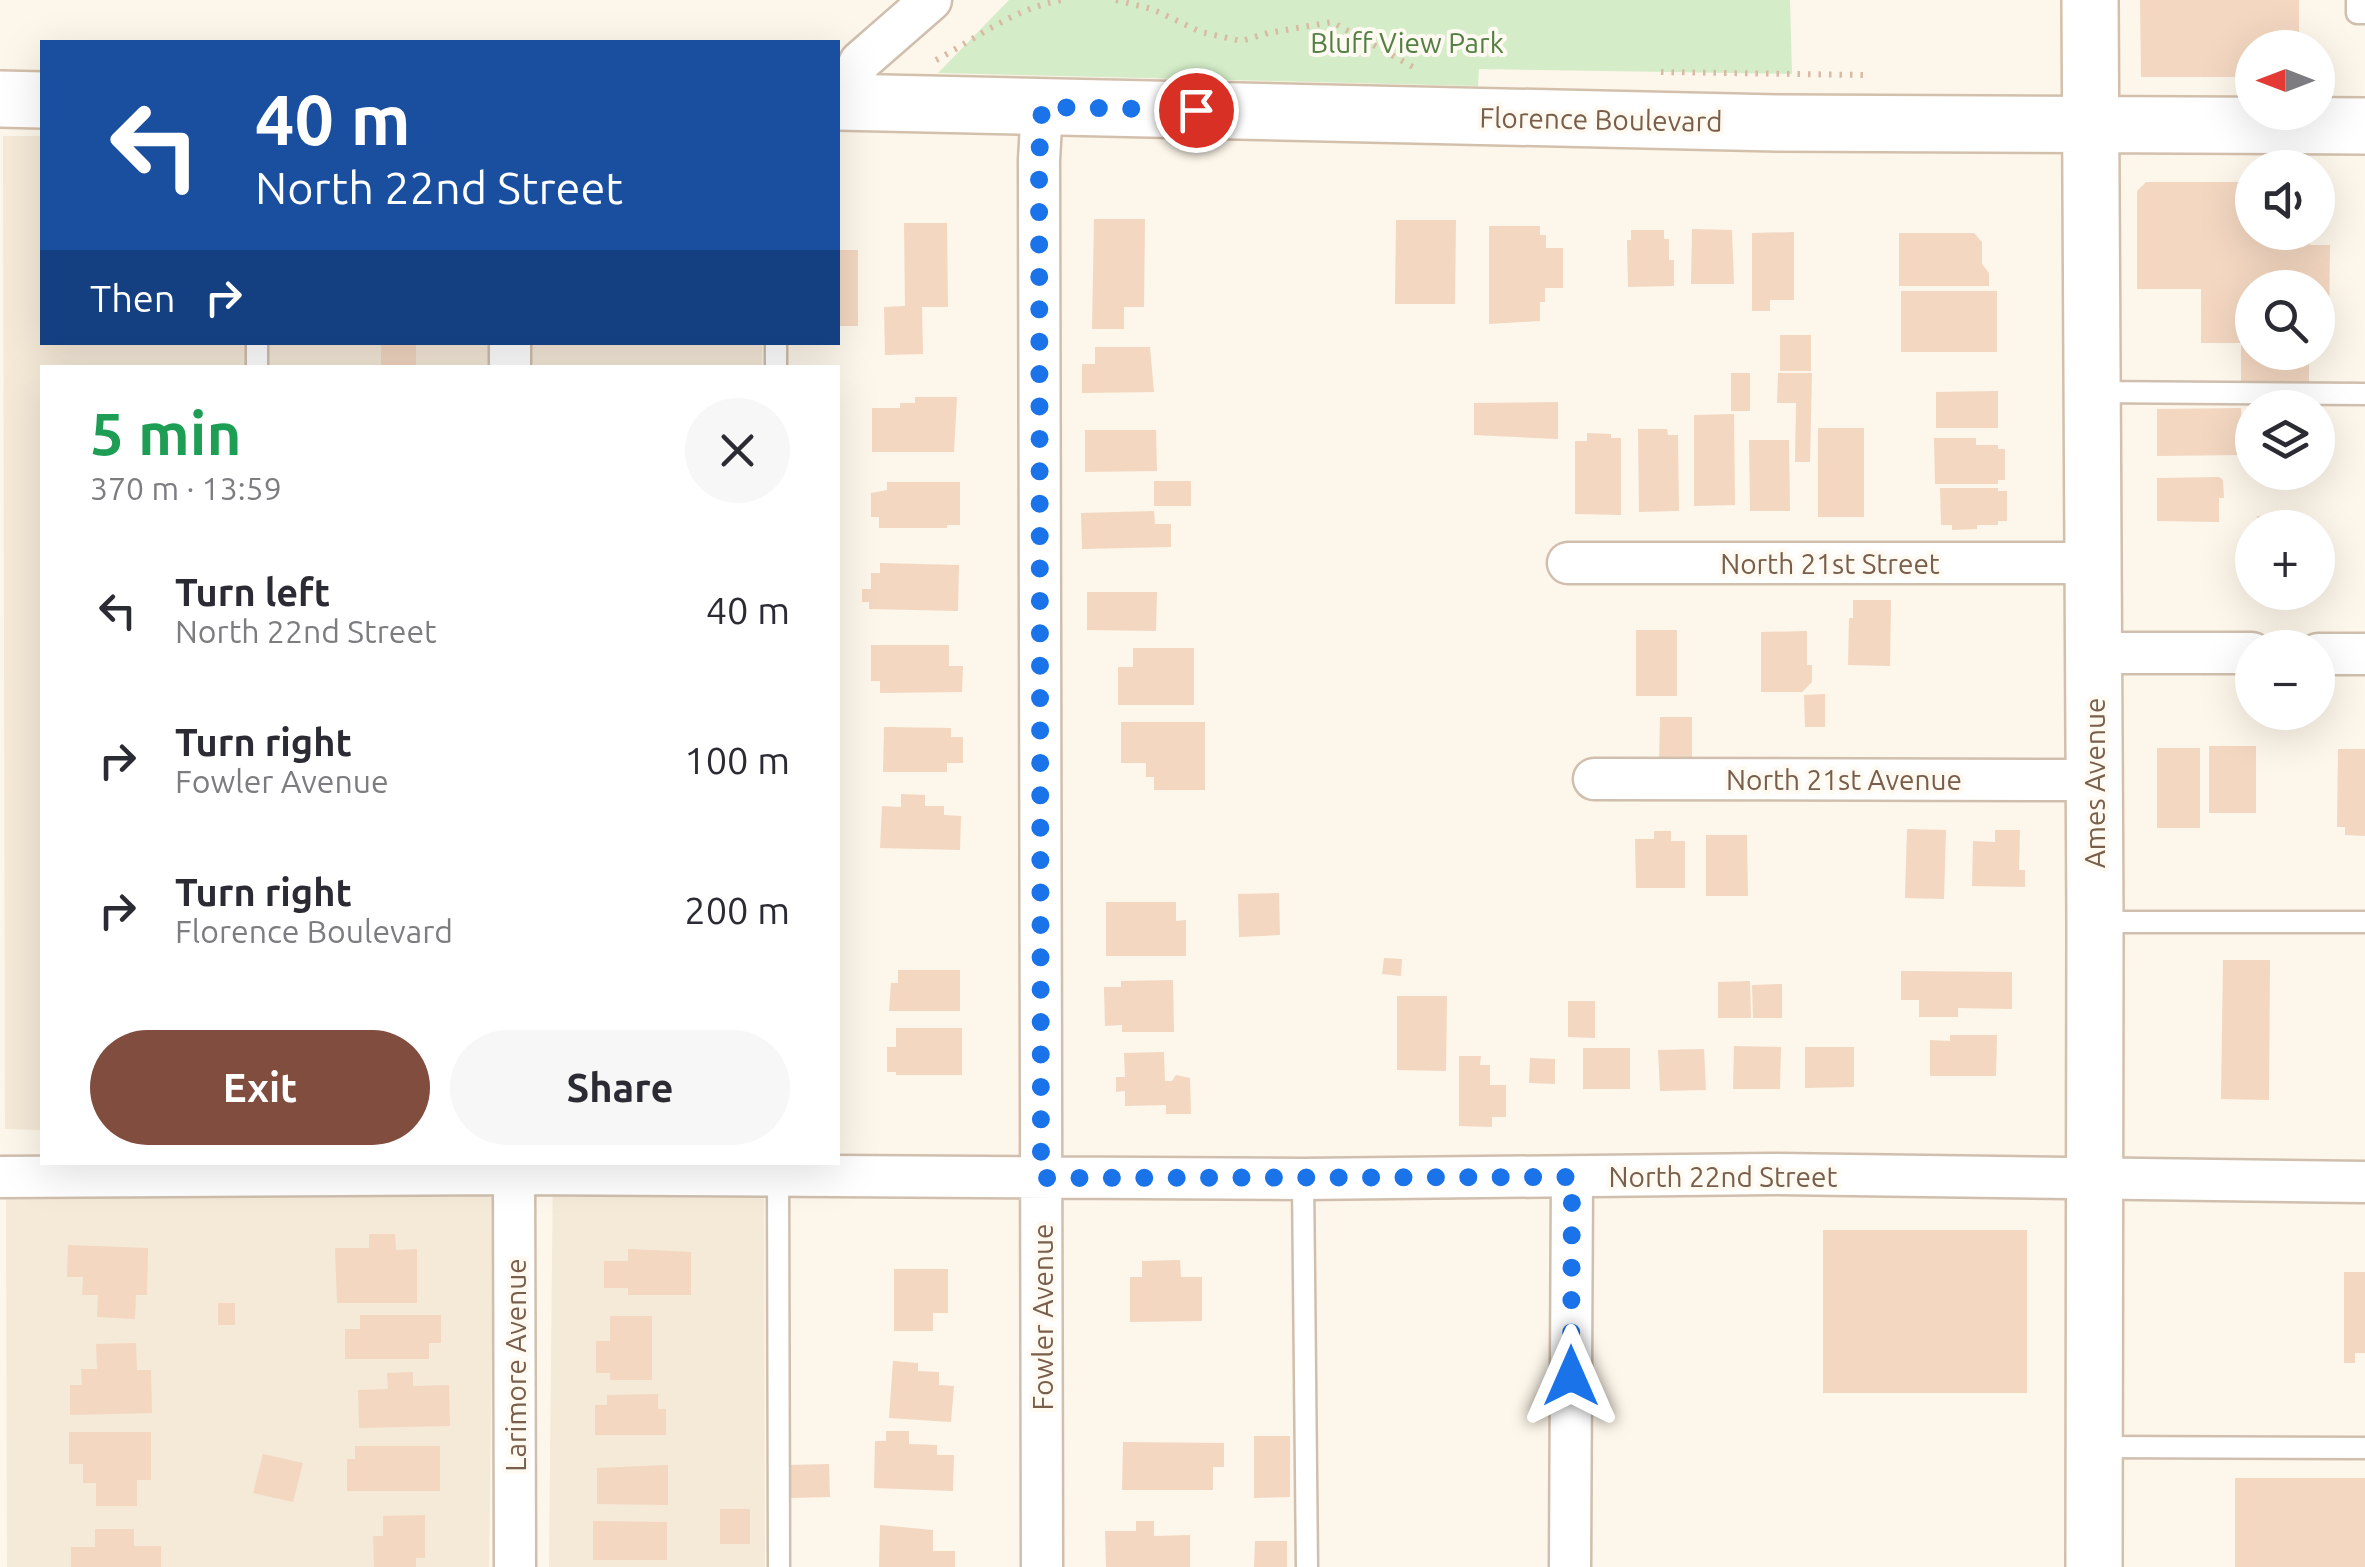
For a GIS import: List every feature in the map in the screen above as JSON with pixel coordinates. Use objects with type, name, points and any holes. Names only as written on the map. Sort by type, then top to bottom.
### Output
[{"type":"main road","name":"Ames Avenue","points":[[2090,0],[2094,1567]]},
{"type":"main road","name":"Florence Boulevard","points":[[846,89],[1042,107],[1757,122],[2365,126]]},
{"type":"main road","points":[[0,100],[40,100]]},
{"type":"street","points":[[846,89],[931,0]]},
{"type":"street","name":"Fowler Avenue","points":[[1042,107],[1042,1567]]},
{"type":"street","name":"North 21st Street","points":[[1568,562],[2092,563]]},
{"type":"street","points":[[2093,653],[2235,654]]},
{"type":"street","points":[[2335,654],[2365,654]]},
{"type":"street","name":"North 21st Avenue","points":[[1594,779],[2094,780]]},
{"type":"street","name":"North 22nd Street","points":[[0,1177],[177,1169],[514,1168],[778,1170],[1041,1178],[1772,1174],[2365,1182]]},
{"type":"street","name":"Larimore Avenue","points":[[514,1168],[515,1567]]},
{"type":"street","points":[[1570,1567],[1572,1177]]},
{"type":"lane","points":[[2357,0],[2357,13],[2365,13]]},
{"type":"lane","points":[[2092,392],[2365,394]]},
{"type":"lane","points":[[2095,922],[2365,922]]},
{"type":"lane","points":[[778,1170],[779,1567]]},
{"type":"lane","points":[[1302,1179],[1306,1567]]},
{"type":"lane","points":[[2093,1448],[2365,1448]]},
{"type":"path","points":[[846,89],[910,64],[938,60],[991,25],[1038,4],[1064,0]]},
{"type":"path","points":[[1116,0],[1152,9],[1201,32],[1241,41],[1332,22],[1408,67],[1424,68]]},
{"type":"path","points":[[1646,72],[1872,75]]},
{"type":"shaded area","points":[[3,136],[40,136],[40,345],[762,345],[762,365],[40,365],[40,1130],[5,1129]]},
{"type":"shaded area","points":[[553,1165],[764,1165],[765,1567],[549,1567]]},
{"type":"shaded area","points":[[494,1196],[489,1567],[7,1567],[6,1198]]},
{"type":"green space","name":"Bluff View Park","points":[[1009,0],[1790,0],[1792,74],[1479,69],[1478,86],[938,73]]},
{"type":"building","points":[[2140,0],[2299,0],[2299,30],[2235,30],[2235,77],[2141,77]]},
{"type":"building","points":[[2146,182],[2235,182],[2235,250],[2330,250],[2330,270],[2235,270],[2235,343],[2201,343],[2201,289],[2137,289],[2137,191]]},
{"type":"building","points":[[1094,219],[1145,219],[1144,307],[1124,307],[1124,329],[1092,329]]},
{"type":"building","points":[[1396,220],[1456,220],[1455,304],[1395,304]]},
{"type":"building","points":[[904,223],[947,223],[948,307],[922,307],[923,354],[885,355],[884,307],[905,306]]},
{"type":"building","points":[[1489,226],[1540,226],[1540,235],[1546,235],[1546,248],[1563,248],[1563,288],[1545,288],[1540,321],[1489,324]]},
{"type":"building","points":[[1692,229],[1732,230],[1734,284],[1691,284]]},
{"type":"building","points":[[1631,230],[1664,230],[1664,239],[1669,239],[1669,260],[1674,260],[1674,286],[1628,287],[1627,240],[1631,240]]},
{"type":"building","points":[[1794,232],[1794,300],[1770,300],[1770,311],[1752,311],[1752,233]]},
{"type":"building","points":[[1899,233],[1974,233],[1982,242],[1982,264],[1989,273],[1989,286],[1899,286]]},
{"type":"building","points":[[840,250],[858,250],[858,326],[840,326]]},
{"type":"building","points":[[1901,291],[1997,291],[1997,352],[1901,352]]},
{"type":"building","points":[[1780,335],[1811,335],[1811,371],[1780,371]]},
{"type":"building","points":[[381,345],[416,345],[416,365],[381,365]]},
{"type":"building","points":[[1095,347],[1150,347],[1154,392],[1082,393],[1082,364],[1095,364]]},
{"type":"building","points":[[2241,370],[2309,370],[2309,382],[2241,382]]},
{"type":"building","points":[[1731,373],[1750,373],[1750,411],[1731,411]]},
{"type":"building","points":[[1778,373],[1812,373],[1810,462],[1795,462],[1796,403],[1777,403]]},
{"type":"building","points":[[1998,391],[1998,428],[1936,428],[1936,392]]},
{"type":"building","points":[[915,397],[957,397],[954,452],[872,452],[872,408],[900,408],[900,403],[915,403]]},
{"type":"building","points":[[1558,402],[1558,439],[1474,435],[1474,403]]},
{"type":"building","points":[[2235,408],[2235,455],[2157,456],[2157,409]]},
{"type":"building","points":[[1734,414],[1735,505],[1694,506],[1694,415]]},
{"type":"building","points":[[1818,428],[1864,428],[1864,517],[1818,517]]},
{"type":"building","points":[[1638,429],[1667,429],[1668,435],[1678,435],[1679,511],[1639,512]]},
{"type":"building","points":[[1085,430],[1156,430],[1157,471],[1085,472]]},
{"type":"building","points":[[1587,433],[1621,438],[1621,515],[1575,514],[1575,441],[1587,441]]},
{"type":"building","points":[[1934,438],[1976,438],[1976,445],[1998,445],[1998,449],[2005,449],[2005,480],[1998,480],[1998,484],[1935,484]]},
{"type":"building","points":[[1749,440],[1789,440],[1790,511],[1750,511]]},
{"type":"building","points":[[2157,478],[2223,480],[2224,498],[2219,498],[2219,522],[2157,521]]},
{"type":"building","points":[[1154,481],[1191,481],[1191,506],[1154,506]]},
{"type":"building","points":[[887,482],[960,482],[960,525],[879,528],[879,517],[871,517],[871,493],[887,490]]},
{"type":"building","points":[[1940,488],[2007,491],[2007,521],[1977,525],[1977,529],[1952,530],[1952,525],[1941,525]]},
{"type":"building","points":[[1154,511],[1155,524],[1171,524],[1171,547],[1082,549],[1081,513]]},
{"type":"building","points":[[880,563],[959,565],[958,611],[869,609],[869,602],[862,602],[862,589],[871,589],[871,573],[880,573]]},
{"type":"building","points":[[1087,592],[1157,592],[1156,631],[1087,630]]},
{"type":"building","points":[[1853,600],[1891,600],[1890,666],[1848,665]]},
{"type":"building","points":[[1636,630],[1677,630],[1677,696],[1636,696]]},
{"type":"building","points":[[1807,631],[1807,665],[1812,665],[1812,682],[1802,692],[1761,692],[1761,632]]},
{"type":"building","points":[[871,645],[949,645],[949,666],[963,666],[962,692],[880,693],[880,681],[871,681]]},
{"type":"building","points":[[1133,648],[1194,648],[1194,705],[1118,705],[1118,667],[1133,667]]},
{"type":"building","points":[[1825,694],[1825,727],[1805,727],[1804,695]]},
{"type":"building","points":[[1660,717],[1692,717],[1692,761],[1659,760]]},
{"type":"building","points":[[1121,722],[1205,722],[1205,790],[1154,790],[1154,777],[1146,777],[1146,763],[1121,763]]},
{"type":"building","points":[[884,727],[951,728],[951,737],[963,737],[963,763],[947,763],[947,772],[883,772]]},
{"type":"building","points":[[2209,746],[2256,746],[2256,813],[2209,813]]},
{"type":"building","points":[[2157,748],[2200,748],[2200,828],[2157,828]]},
{"type":"building","points":[[2338,749],[2365,749],[2365,836],[2345,835],[2345,827],[2337,827]]},
{"type":"building","points":[[901,794],[925,795],[925,806],[944,806],[944,815],[961,816],[960,850],[880,848],[882,806],[901,807]]},
{"type":"building","points":[[1907,829],[1946,830],[1944,899],[1905,898]]},
{"type":"building","points":[[1995,830],[2020,830],[2019,870],[2025,870],[2025,887],[1972,886],[1973,841],[1995,842]]},
{"type":"building","points":[[1654,831],[1671,831],[1671,841],[1685,841],[1685,888],[1636,888],[1635,839],[1654,839]]},
{"type":"building","points":[[1706,835],[1747,835],[1748,896],[1706,896]]},
{"type":"building","points":[[1279,893],[1280,935],[1239,937],[1238,894]]},
{"type":"building","points":[[1106,902],[1176,902],[1176,921],[1186,920],[1186,956],[1106,956]]},
{"type":"building","points":[[1384,958],[1402,959],[1401,976],[1382,974]]},
{"type":"building","points":[[2223,960],[2270,960],[2269,1100],[2221,1099]]},
{"type":"building","points":[[898,970],[960,970],[960,1011],[889,1011],[891,983],[898,983]]},
{"type":"building","points":[[1901,971],[2012,972],[2012,1009],[1958,1008],[1958,1017],[1919,1017],[1919,1000],[1901,1000]]},
{"type":"building","points":[[1173,980],[1174,1032],[1122,1032],[1122,1025],[1105,1026],[1104,987],[1121,987],[1121,981]]},
{"type":"building","points":[[1750,981],[1751,1018],[1718,1018],[1718,982]]},
{"type":"building","points":[[1782,984],[1782,1018],[1753,1018],[1752,985]]},
{"type":"building","points":[[1397,996],[1447,996],[1446,1071],[1397,1070]]},
{"type":"building","points":[[1568,1001],[1595,1001],[1595,1038],[1568,1037]]},
{"type":"building","points":[[896,1028],[962,1028],[962,1075],[887,1072],[887,1047],[896,1047]]},
{"type":"building","points":[[1950,1035],[1997,1035],[1996,1076],[1930,1076],[1930,1040],[1950,1041]]},
{"type":"building","points":[[1734,1046],[1781,1047],[1780,1089],[1733,1089]]},
{"type":"building","points":[[1805,1047],[1854,1047],[1854,1087],[1805,1088]]},
{"type":"building","points":[[1583,1048],[1630,1048],[1630,1089],[1583,1089]]},
{"type":"building","points":[[1704,1049],[1706,1090],[1660,1091],[1658,1050]]},
{"type":"building","points":[[1164,1052],[1165,1081],[1172,1081],[1176,1075],[1190,1078],[1191,1114],[1166,1114],[1166,1105],[1125,1106],[1125,1091],[1116,1092],[1116,1077],[1125,1077],[1124,1053]]},
{"type":"building","points":[[1459,1056],[1481,1056],[1480,1065],[1490,1065],[1490,1085],[1506,1085],[1506,1117],[1492,1117],[1492,1127],[1459,1126]]},
{"type":"building","points":[[1530,1058],[1555,1059],[1555,1084],[1529,1083]]},
{"type":"building","points":[[1823,1230],[2027,1230],[2027,1393],[1823,1393]]},
{"type":"building","points":[[369,1234],[395,1234],[396,1250],[417,1249],[417,1303],[337,1303],[335,1248],[369,1248]]},
{"type":"building","points":[[68,1245],[148,1248],[147,1295],[136,1295],[135,1319],[97,1317],[98,1295],[82,1295],[83,1277],[67,1277]]},
{"type":"building","points":[[628,1249],[691,1252],[691,1295],[628,1295],[628,1288],[604,1288],[604,1261],[628,1261]]},
{"type":"building","points":[[1180,1260],[1181,1277],[1202,1277],[1202,1321],[1130,1322],[1130,1277],[1142,1277],[1142,1261]]},
{"type":"building","points":[[894,1269],[948,1269],[948,1313],[933,1313],[933,1331],[894,1331]]},
{"type":"building","points":[[2344,1272],[2365,1272],[2365,1353],[2355,1353],[2355,1363],[2344,1363]]},
{"type":"building","points":[[218,1303],[235,1303],[235,1325],[218,1325]]},
{"type":"building","points":[[360,1315],[441,1315],[441,1343],[429,1343],[429,1359],[345,1359],[345,1329],[360,1329]]},
{"type":"building","points":[[610,1316],[652,1316],[652,1380],[610,1380],[610,1373],[596,1373],[596,1341],[610,1341]]},
{"type":"building","points":[[136,1343],[137,1370],[151,1370],[152,1413],[70,1415],[70,1385],[82,1385],[81,1369],[97,1369],[96,1344]]},
{"type":"building","points":[[893,1361],[918,1363],[918,1371],[939,1372],[939,1385],[954,1386],[951,1422],[889,1418]]},
{"type":"building","points":[[413,1372],[413,1386],[449,1385],[450,1426],[359,1428],[358,1390],[388,1389],[387,1373]]},
{"type":"building","points":[[658,1394],[658,1409],[666,1409],[666,1435],[595,1435],[595,1405],[607,1405],[607,1395]]},
{"type":"building","points":[[886,1431],[909,1431],[909,1444],[937,1445],[937,1455],[954,1455],[953,1491],[874,1488],[875,1441],[886,1441]]},
{"type":"building","points":[[69,1432],[151,1432],[151,1480],[137,1480],[137,1506],[96,1506],[96,1483],[83,1483],[83,1464],[69,1464]]},
{"type":"building","points":[[1254,1436],[1290,1436],[1290,1497],[1254,1498]]},
{"type":"building","points":[[1123,1442],[1224,1443],[1224,1467],[1213,1467],[1213,1490],[1122,1490]]},
{"type":"building","points":[[355,1446],[440,1446],[440,1491],[347,1491],[347,1459],[355,1459]]},
{"type":"building","points":[[263,1454],[303,1463],[293,1502],[253,1493]]},
{"type":"building","points":[[829,1464],[830,1497],[790,1498],[788,1465]]},
{"type":"building","points":[[668,1465],[668,1505],[597,1504],[597,1468]]},
{"type":"building","points":[[2235,1478],[2365,1478],[2365,1567],[2235,1567]]},
{"type":"building","points":[[720,1509],[750,1509],[750,1544],[720,1544]]},
{"type":"building","points":[[425,1515],[425,1558],[416,1558],[416,1567],[374,1567],[373,1536],[383,1536],[383,1516]]},
{"type":"building","points":[[593,1521],[667,1522],[667,1560],[593,1560]]},
{"type":"building","points":[[1136,1521],[1154,1521],[1154,1536],[1190,1535],[1190,1567],[1106,1567],[1105,1531],[1136,1531]]},
{"type":"building","points":[[880,1525],[933,1530],[933,1551],[955,1551],[955,1567],[879,1567]]},
{"type":"building","points":[[95,1529],[134,1529],[134,1546],[161,1546],[161,1567],[71,1567],[71,1547],[95,1547]]},
{"type":"building","points":[[1255,1541],[1287,1541],[1287,1567],[1254,1567]]},
{"type":"route","points":[[1196,110],[1042,107],[1041,1178],[1572,1177],[1571,1376]]}]
